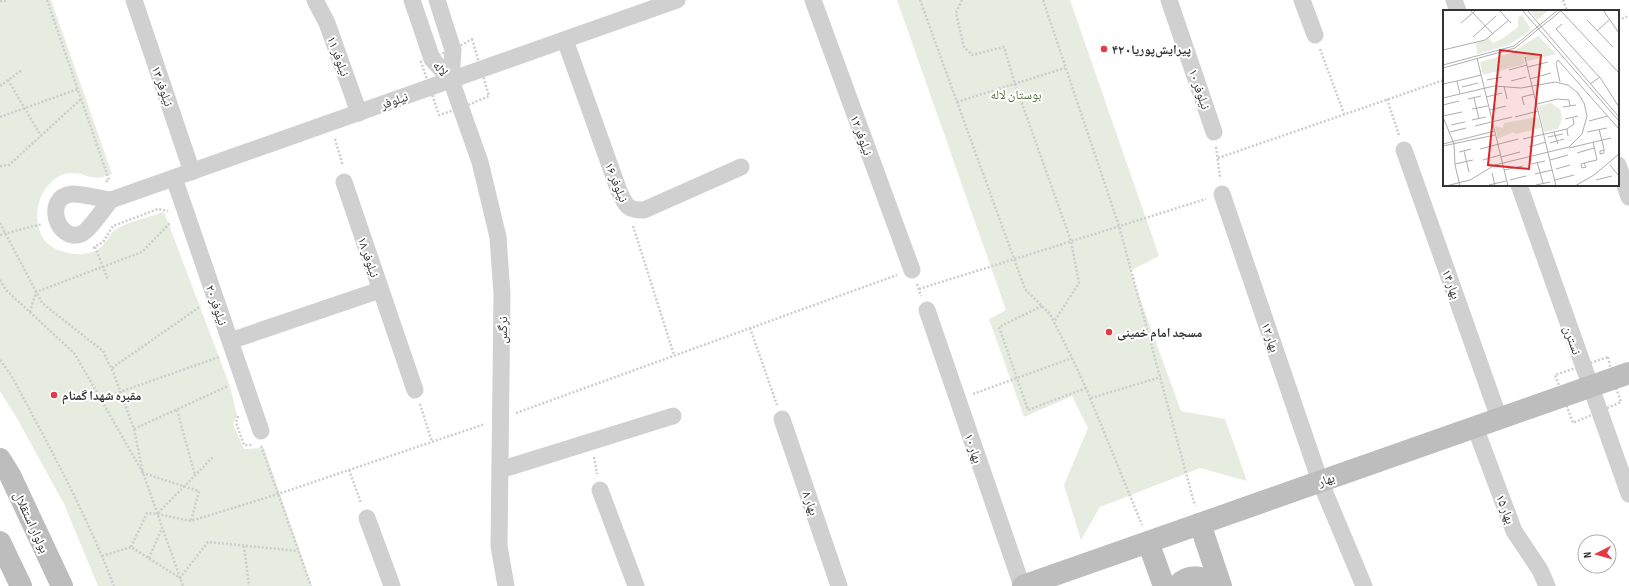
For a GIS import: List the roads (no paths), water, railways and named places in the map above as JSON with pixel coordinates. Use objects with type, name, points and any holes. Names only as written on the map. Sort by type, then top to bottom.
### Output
[{"type":"street","name":"نیلوفر ۱۳","points":[[134,0],[192,172]]},
{"type":"street","name":"نیلوفر ۱۱","points":[[316,0],[327,23],[359,113]]},
{"type":"street","name":"لاله","points":[[412,0],[432,59],[451,80]]},
{"type":"street","name":"لاله","points":[[437,0],[453,50],[451,80]]},
{"type":"street","name":"نیلوفر","points":[[111,200],[677,0]]},
{"type":"street","name":"نیلوفر ۱۲","points":[[813,0],[912,270]]},
{"type":"street","name":"نیلوفر ۱۰","points":[[1170,0],[1214,132]]},
{"type":"street","points":[[1302,0],[1315,35]]},
{"type":"street","points":[[1454,0],[1458,10]]},
{"type":"street","name":"نیلوفر ۱۶","points":[[565,40],[619,191],[627,207],[634,210],[644,210],[741,167]]},
{"type":"street","name":"نرگس","points":[[451,80],[480,162],[498,237],[502,294],[499,546],[503,585]]},
{"type":"street","name":"بهار ۱۴","points":[[1404,150],[1499,418]]},
{"type":"street","points":[[1619,168],[1628,194]]},
{"type":"street","name":"نیلوفر ۲۰","points":[[174,178],[223,345],[261,431]]},
{"type":"street","name":"نیلوفر ۱۸","points":[[344,182],[415,390]]},
{"type":"street","name":"نسترن","points":[[1519,186],[1629,494]]},
{"type":"street","name":"بهار ۱۲","points":[[1222,194],[1320,481],[1364,586]]},
{"type":"street","points":[[223,345],[380,290]]},
{"type":"street","name":"بهار ۱۰","points":[[927,310],[1022,586]]},
{"type":"street","name":"بهار","points":[[1022,586],[1629,373]]},
{"type":"street","points":[[500,470],[673,416]]},
{"type":"street","name":"بهار ۸","points":[[782,419],[839,586]]},
{"type":"street","name":"بهار ۱۵","points":[[1475,427],[1514,531],[1540,570],[1546,586]]},
{"type":"street","name":"بولوار استقلال","points":[[0,459],[10,475],[62,586]]},
{"type":"street","points":[[600,490],[636,586]]},
{"type":"street","points":[[367,518],[392,586]]},
{"type":"street","points":[[1200,524],[1221,586]]},
{"type":"street","points":[[0,542],[21,586]]},
{"type":"street","points":[[1148,542],[1164,586]]},
{"type":"street","points":[[1177,586],[1190,578],[1200,577],[1211,580],[1217,586]]},
{"type":"place","name":"پیرایش‌پوریا۴۲۰","points":[[1104,49]]},
{"type":"place","name":"مسجد امام خمینی","points":[[1109,332]]},
{"type":"place","name":"مقبره شهدا گمنام","points":[[54,395]]},
{"type":"park label","name":"بوستان لاله","points":[[1016,94]]}]
